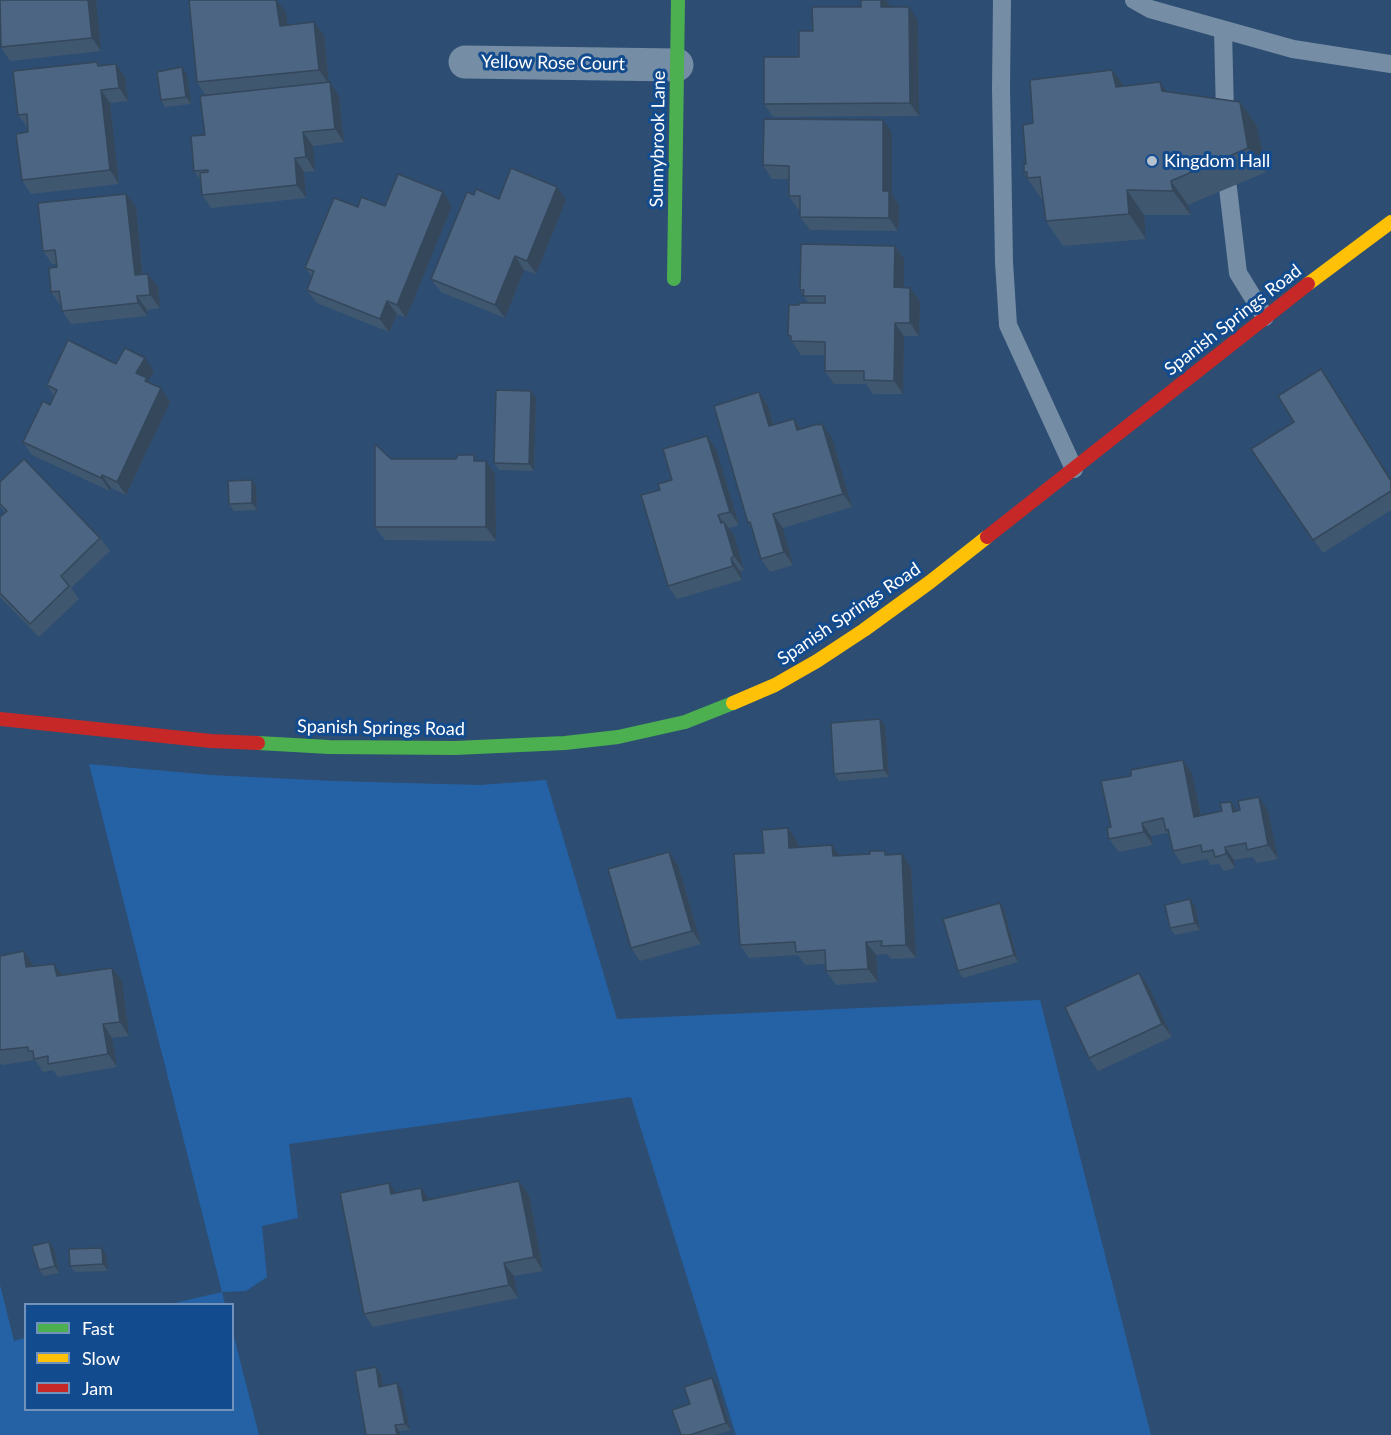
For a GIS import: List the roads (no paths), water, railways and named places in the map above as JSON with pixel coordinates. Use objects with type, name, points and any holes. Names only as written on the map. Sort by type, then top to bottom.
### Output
[{"type":"street","name":"Sunnybrook Lane","points":[[674,279],[678,0]]},
{"type":"street","name":"Yellow Rose Court","points":[[465,62],[677,65]]},
{"type":"street","name":"Spanish Springs Road","points":[[0,719],[211,741],[329,747],[455,748],[565,743],[618,737],[685,722],[775,685],[864,630],[930,582],[1265,317],[1391,222]]},
{"type":"lane","points":[[1002,0],[1004,262],[1008,325],[1074,469]]},
{"type":"lane","points":[[1134,0],[1150,9],[1293,50],[1391,64]]},
{"type":"lane","points":[[1223,30],[1225,114]]},
{"type":"lane","points":[[1228,188],[1238,273],[1265,317]]},
{"type":"place","name":"Kingdom Hall","points":[[1152,161]]}]
